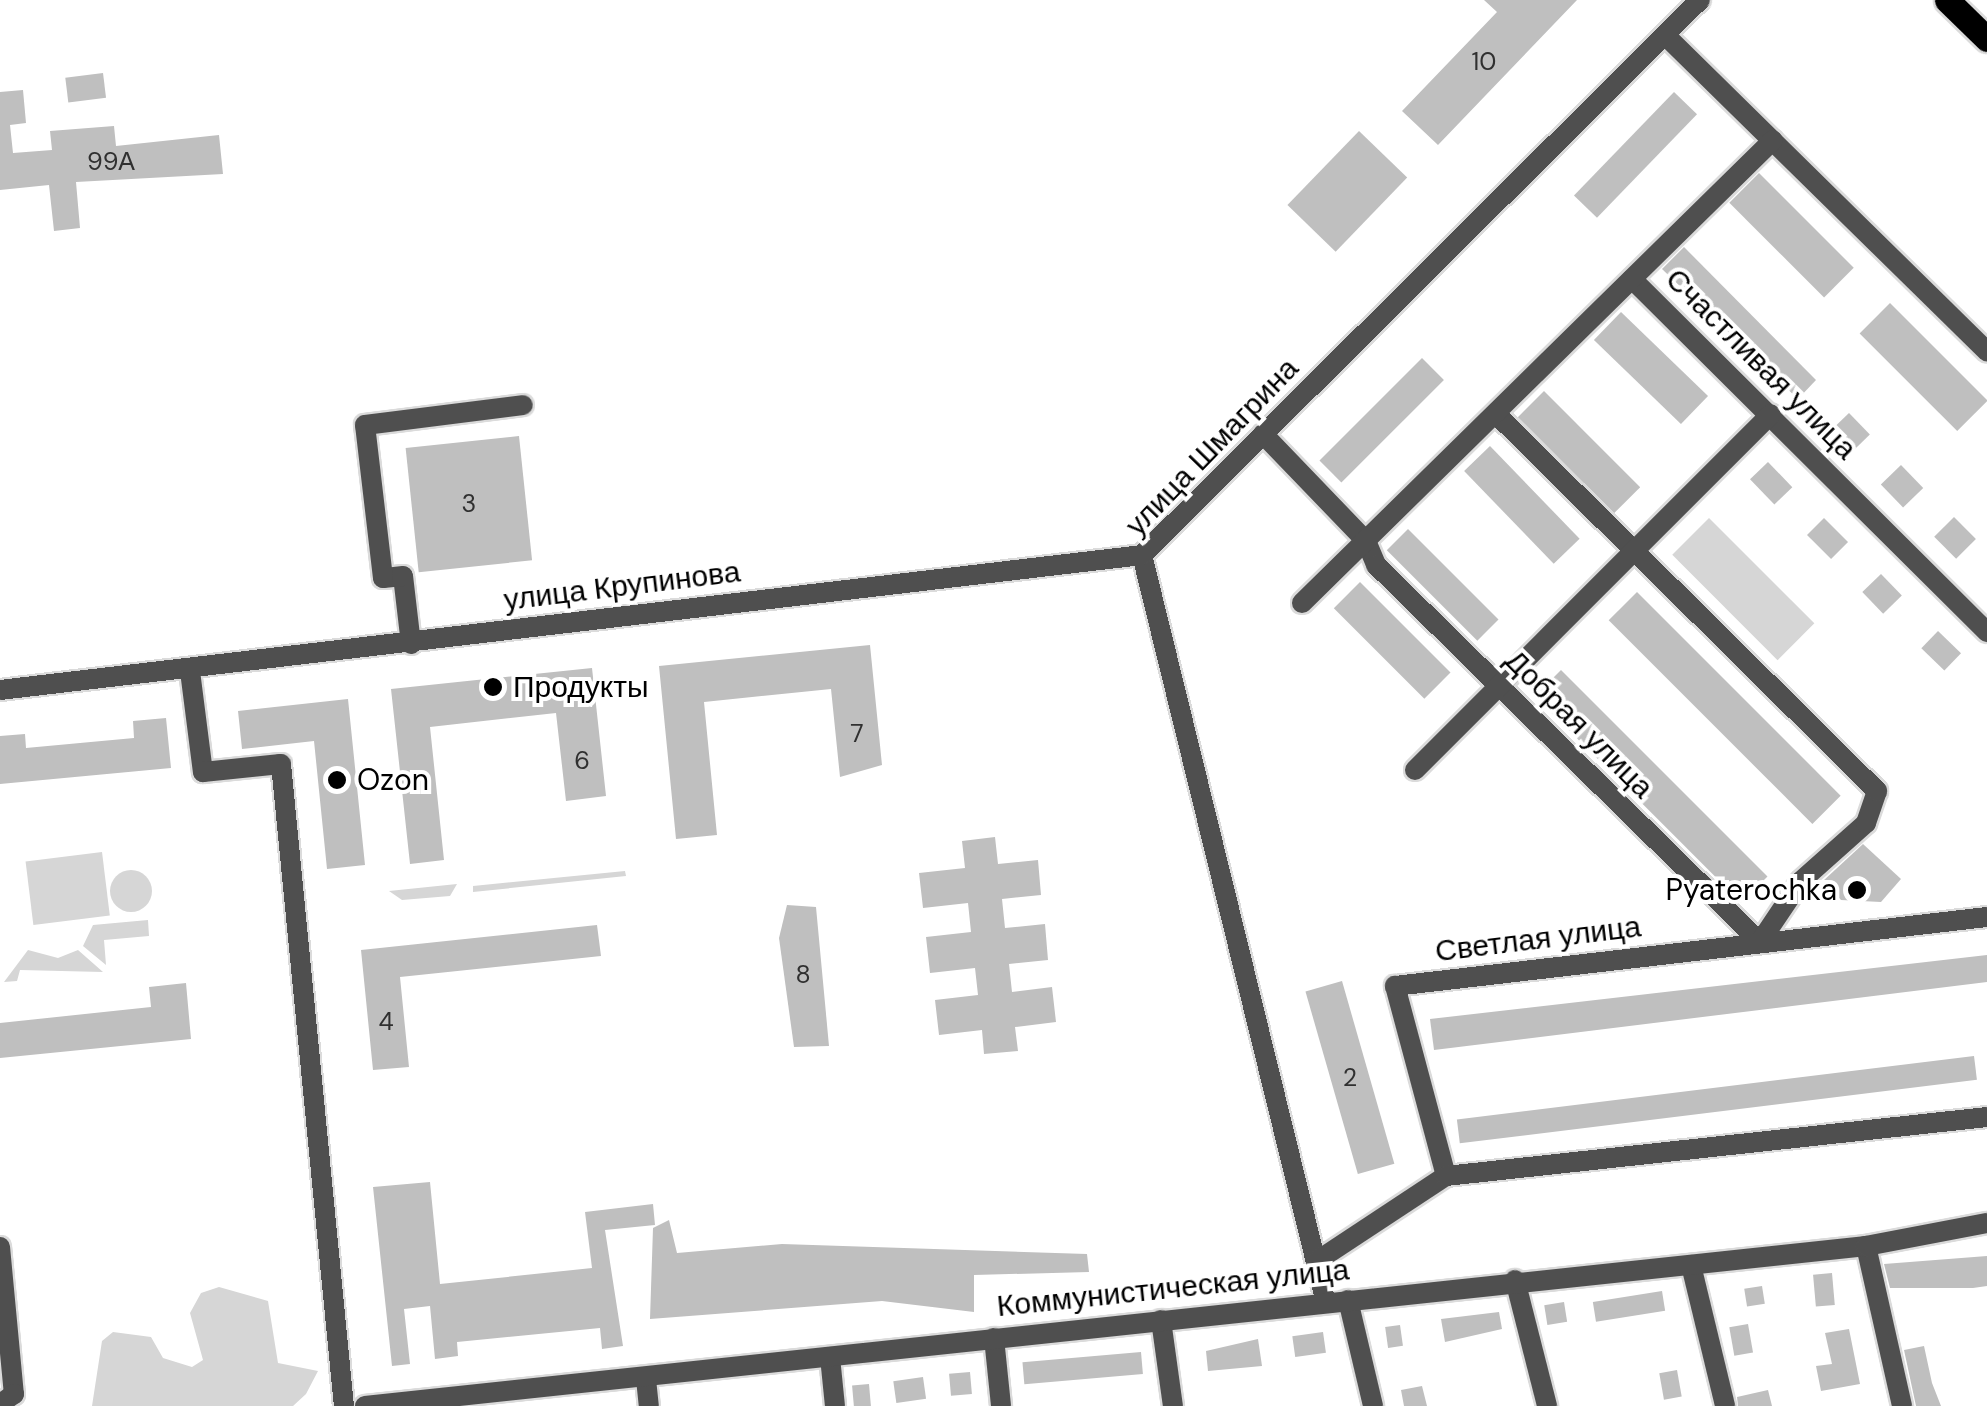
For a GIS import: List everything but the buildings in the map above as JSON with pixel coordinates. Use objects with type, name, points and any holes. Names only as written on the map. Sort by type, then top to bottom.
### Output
[{"type":"main road","points":[[1947,0],[1987,39]]},
{"type":"street","name":"улица Шмагрина","points":[[1373,1406],[1337,1302],[1317,1261],[1142,555],[1700,0]]},
{"type":"street","points":[[1666,36],[1987,351]]},
{"type":"street","name":"Счастливая улица","points":[[1772,140],[1632,279],[1987,632]]},
{"type":"street","points":[[1302,603],[1632,279]]},
{"type":"street","points":[[410,644],[402,576],[383,578],[365,425],[523,405]]},
{"type":"street","points":[[1496,414],[1632,554],[1877,791],[1866,823],[1801,881],[1760,942]]},
{"type":"street","points":[[1415,770],[1771,414]]},
{"type":"street","name":"Добрая улица","points":[[1263,434],[1366,541],[1376,565],[1760,942]]},
{"type":"street","name":"улица Крупинова","points":[[0,690],[190,671],[1142,555]]},
{"type":"street","points":[[190,671],[202,772],[282,764],[344,1406]]},
{"type":"street","name":"Светлая улица","points":[[1446,1176],[1395,986],[1987,917]]},
{"type":"street","points":[[1317,1261],[1446,1176],[1987,1117]]},
{"type":"street","name":"Коммунистическая улица","points":[[365,1406],[445,1402],[1515,1280],[1866,1246],[1987,1223]]},
{"type":"street","points":[[1866,1246],[1902,1406]]},
{"type":"street","points":[[0,1247],[14,1394],[0,1404]]},
{"type":"street","points":[[1691,1265],[1725,1406]]},
{"type":"street","points":[[1515,1280],[1547,1406]]},
{"type":"street","points":[[1161,1320],[1173,1406]]},
{"type":"street","points":[[994,1338],[1001,1406]]},
{"type":"street","points":[[830,1358],[836,1406]]},
{"type":"street","points":[[646,1380],[649,1406]]},
{"type":"shaded area","points":[[1709,518],[1814,623],[1778,660],[1672,555]]},
{"type":"shaded area","points":[[102,852],[110,916],[33,925],[26,861]]},
{"type":"shaded area","points":[[131,870],[145,877],[152,891],[145,905],[131,912],[117,905],[110,891],[117,877]]},
{"type":"shaded area","points":[[625,871],[626,876],[473,892],[473,886]]},
{"type":"shaded area","points":[[457,884],[450,896],[402,900],[389,891]]},
{"type":"shaded area","points":[[148,920],[149,936],[104,940],[106,965],[83,946],[93,925]]},
{"type":"shaded area","points":[[28,950],[58,958],[78,950],[103,972],[20,970],[17,981],[4,982]]},
{"type":"shaded area","points":[[219,1287],[268,1301],[278,1363],[318,1371],[306,1394],[293,1406],[92,1406],[102,1341],[113,1332],[151,1337],[163,1358],[192,1367],[203,1360],[190,1313],[201,1293]]},
{"type":"place","name":"Продукты","points":[[493,687]]},
{"type":"place","name":"Ozon","points":[[337,780]]},
{"type":"place","name":"Pyaterochka","points":[[1857,890]]}]
